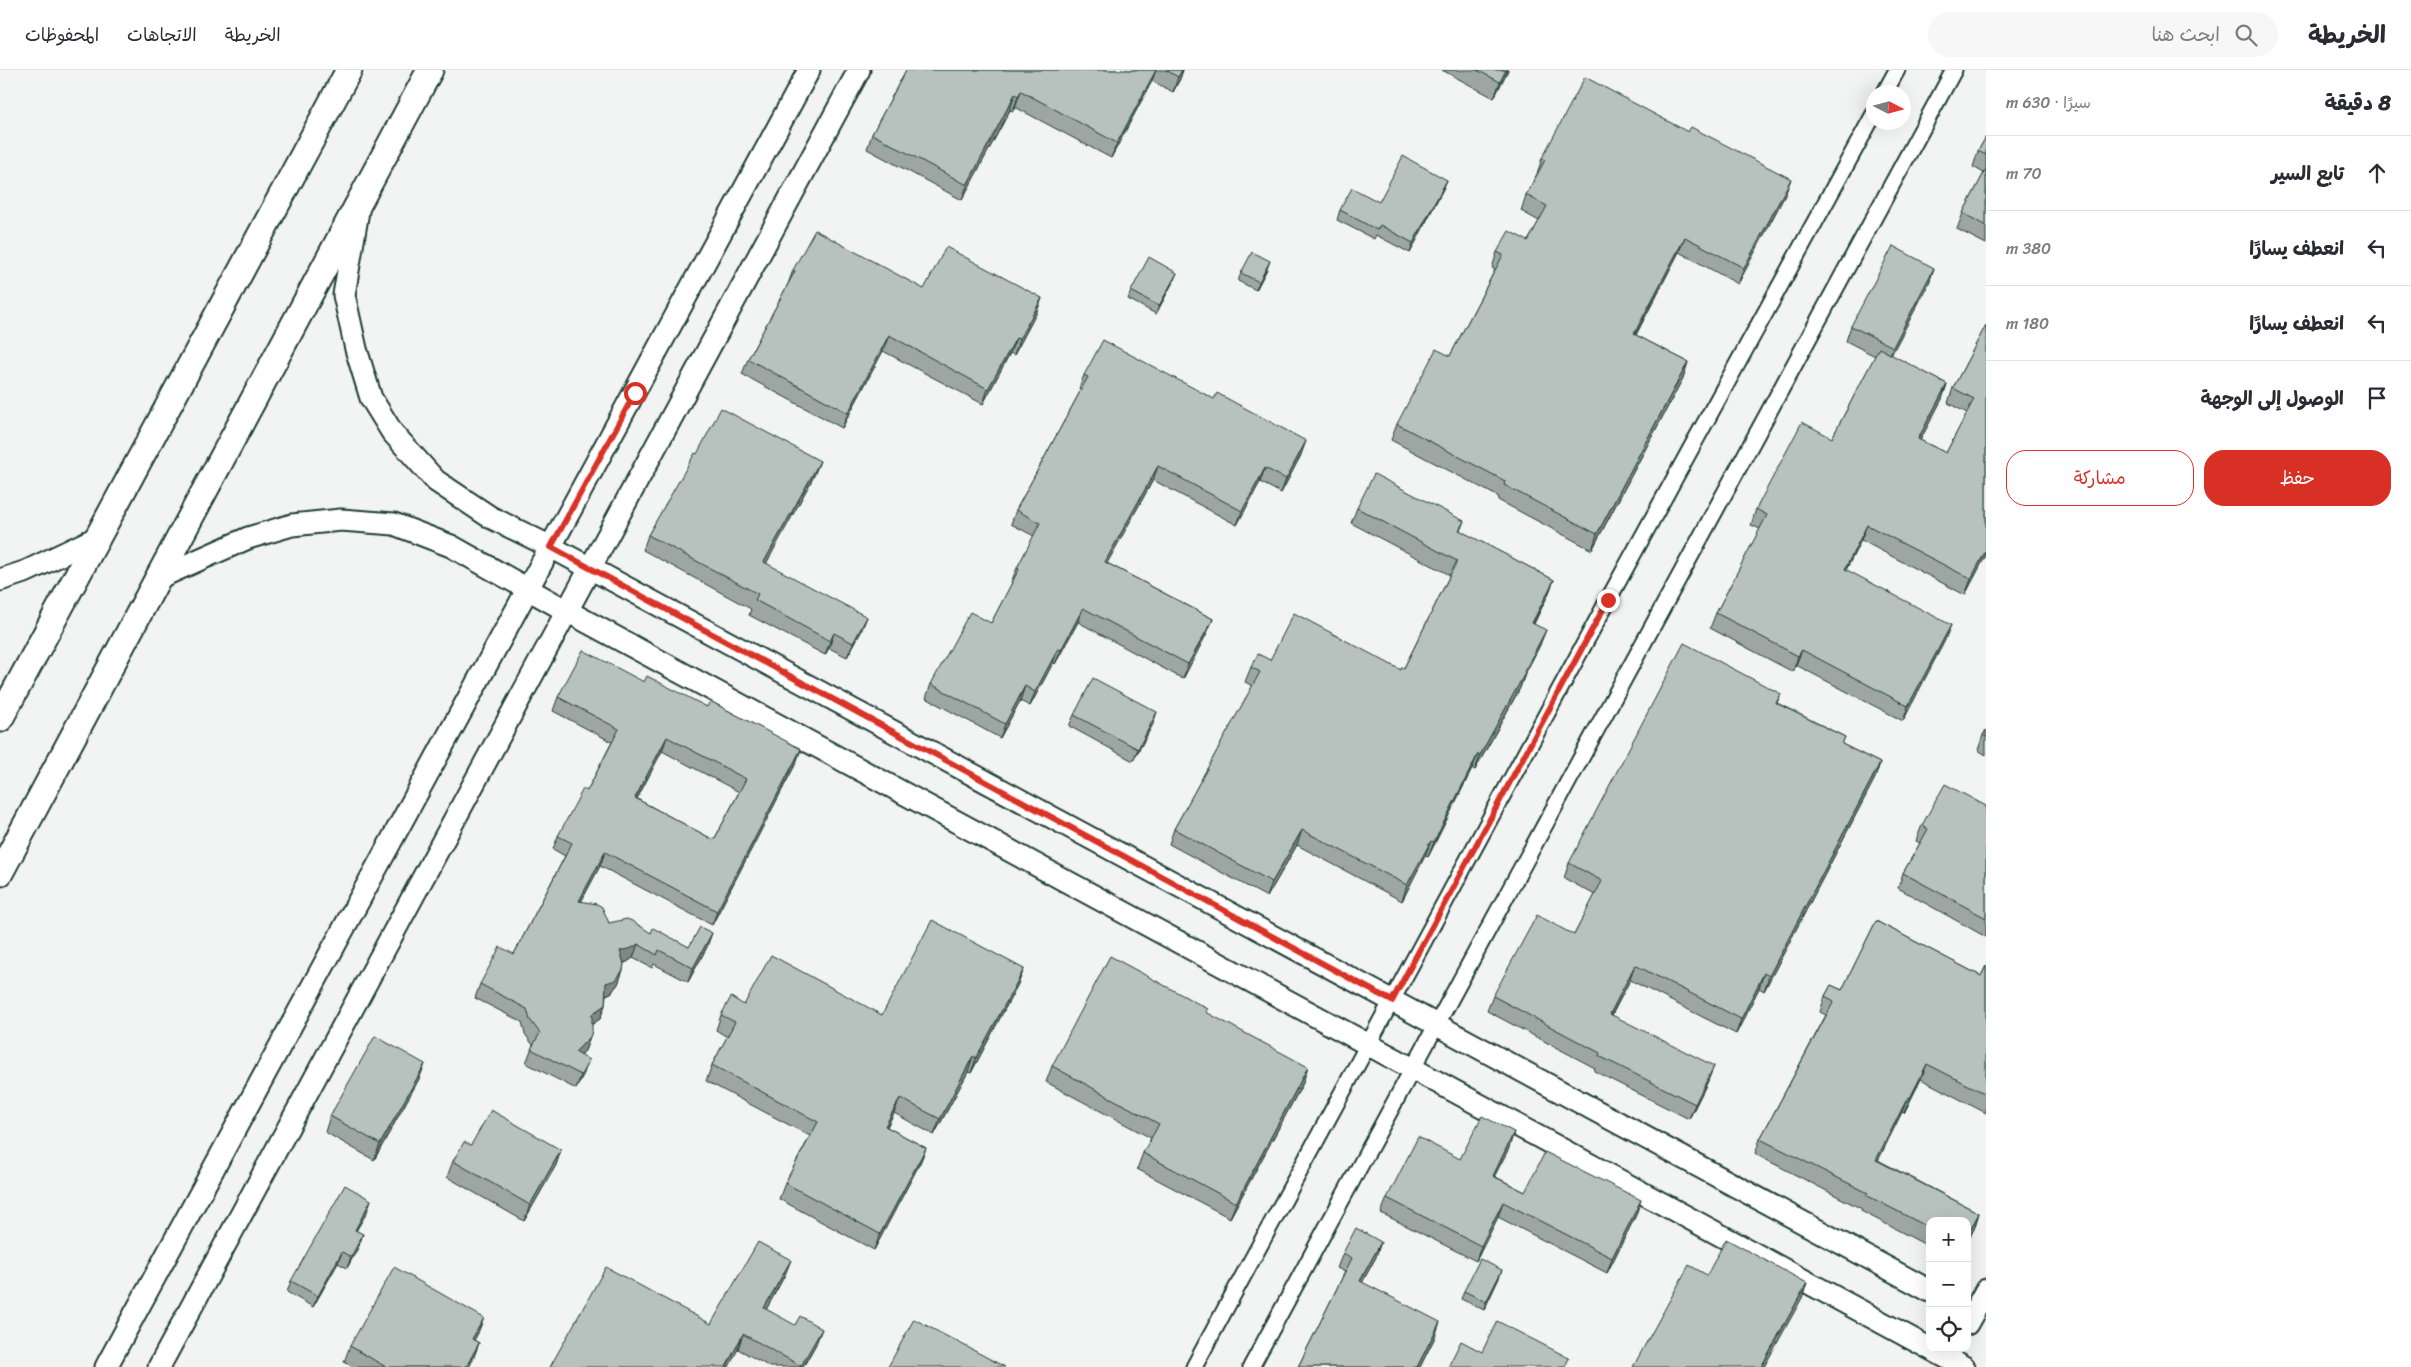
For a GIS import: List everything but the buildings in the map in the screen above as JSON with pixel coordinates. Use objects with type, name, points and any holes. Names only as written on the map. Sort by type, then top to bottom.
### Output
[{"type":"main road","points":[[0,719],[349,70]]},
{"type":"main road","points":[[0,873],[359,206],[430,70]]},
{"type":"street","points":[[106,1367],[809,70]]},
{"type":"street","points":[[159,1367],[859,70]]},
{"type":"street","points":[[1889,85],[1898,70]]},
{"type":"street","points":[[1251,1367],[1954,70]]},
{"type":"street","points":[[1194,1367],[1866,129]]},
{"type":"street","points":[[359,206],[344,295],[356,349],[371,398],[392,432],[436,481],[490,517],[551,547],[1926,1289]]},
{"type":"street","points":[[158,578],[248,538],[292,525],[342,520],[394,524],[451,546],[528,590],[1953,1360]]},
{"type":"street","points":[[0,580],[27,571],[96,538]]},
{"type":"street","points":[[1973,1318],[1986,1290]]},
{"type":"route","points":[[635,393],[551,547],[1392,1001],[1608,600]]}]
